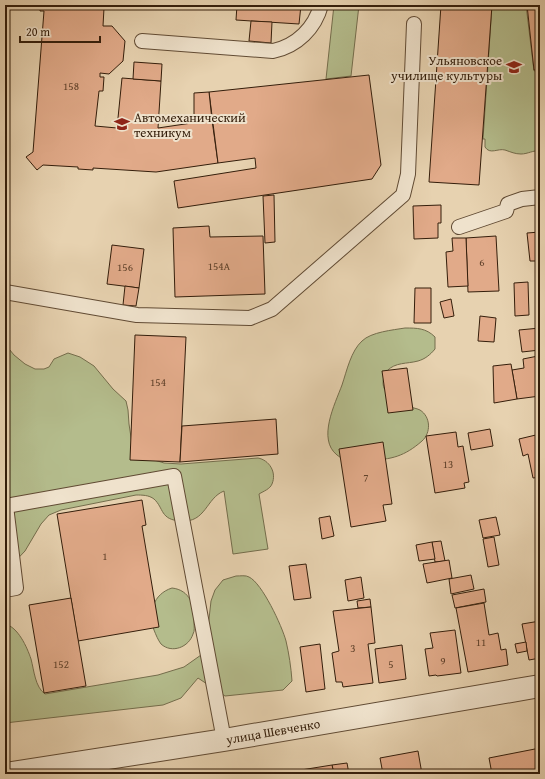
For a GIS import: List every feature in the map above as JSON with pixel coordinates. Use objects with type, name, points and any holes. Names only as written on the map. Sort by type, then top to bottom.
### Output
[{"type":"street","name":"улица Шевченко","points":[[5,774],[224,740],[540,686]]},
{"type":"lane","points":[[142,41],[273,51],[280,50],[296,42],[306,33],[319,14],[321,5]]},
{"type":"lane","points":[[5,292],[137,315],[250,318],[272,309],[403,195],[408,174],[414,24]]},
{"type":"lane","points":[[459,227],[506,211],[508,204],[522,199],[540,197]]},
{"type":"lane","points":[[5,590],[16,588],[6,506],[174,476],[224,740]]},
{"type":"green space","points":[[334,5],[359,5],[351,76],[326,79]]},
{"type":"green space","name":"Ульяновское училище культуры","points":[[492,5],[526,5],[534,71],[540,70],[540,151],[519,154],[505,150],[489,151],[485,147],[485,139],[483,139]]},
{"type":"green space","points":[[405,328],[421,329],[432,334],[435,337],[435,349],[421,360],[390,368],[384,376],[383,386],[388,393],[396,399],[424,413],[428,421],[427,434],[422,441],[404,454],[377,460],[344,460],[331,448],[328,440],[328,431],[332,411],[352,355],[358,345],[371,335]]},
{"type":"green space","points":[[5,344],[14,355],[25,364],[35,369],[44,369],[49,367],[54,359],[68,353],[80,357],[94,366],[113,389],[126,401],[132,444],[142,456],[164,463],[181,464],[258,458],[266,461],[273,471],[273,480],[271,486],[267,490],[259,494],[268,549],[233,554],[224,491],[213,499],[201,514],[189,521],[174,520],[169,518],[163,513],[154,499],[136,495],[61,510],[49,515],[41,524],[25,551],[5,572]]},
{"type":"green space","points":[[236,576],[248,576],[260,587],[284,634],[292,681],[283,690],[225,696],[198,678],[181,698],[163,705],[5,723],[5,624],[10,626],[18,633],[24,643],[31,659],[37,683],[45,694],[158,675],[184,667],[201,655],[207,637],[211,601],[215,590],[223,580]]},
{"type":"green space","points":[[172,588],[178,589],[187,595],[194,610],[194,631],[191,639],[184,646],[175,649],[165,647],[161,644],[152,624],[152,611],[156,599]]},
{"type":"building","points":[[40,5],[92,5],[92,7],[104,8],[103,26],[112,26],[125,41],[123,61],[109,74],[100,73],[100,77],[104,77],[103,91],[99,91],[95,126],[117,128],[122,78],[161,81],[158,128],[212,120],[218,163],[156,172],[93,168],[93,170],[78,169],[78,167],[43,165],[37,170],[26,157],[33,152],[44,11],[40,11]]},
{"type":"building","points":[[237,5],[301,5],[299,24],[236,20]]},
{"type":"building","points":[[441,5],[492,5],[479,185],[429,182]]},
{"type":"building","points":[[527,5],[540,5],[540,69],[534,70]]},
{"type":"building","points":[[251,21],[272,22],[271,43],[249,41]]},
{"type":"building","points":[[134,62],[162,64],[161,81],[133,79]]},
{"type":"building","points":[[369,75],[381,165],[372,179],[178,208],[174,181],[256,168],[255,158],[218,163],[209,92]]},
{"type":"building","points":[[209,92],[212,120],[194,123],[194,93]]},
{"type":"building","points":[[274,195],[275,242],[265,243],[263,196]]},
{"type":"building","points":[[441,205],[441,223],[438,223],[438,238],[414,239],[413,206]]},
{"type":"building","points":[[209,226],[210,237],[263,236],[265,294],[175,297],[173,228]]},
{"type":"building","points":[[540,232],[540,261],[530,261],[527,233]]},
{"type":"building","points":[[496,236],[499,291],[468,292],[466,238]]},
{"type":"building","points":[[452,238],[466,238],[468,286],[448,287],[446,252],[453,251]]},
{"type":"building","points":[[112,245],[144,249],[139,288],[107,284]]},
{"type":"building","points":[[528,282],[529,315],[515,316],[514,283]]},
{"type":"building","points":[[125,286],[139,288],[136,306],[123,305]]},
{"type":"building","points":[[415,288],[431,288],[431,323],[414,323]]},
{"type":"building","points":[[451,299],[454,316],[444,318],[440,302]]},
{"type":"building","points":[[480,316],[496,318],[494,342],[478,341]]},
{"type":"building","points":[[540,328],[540,350],[522,352],[519,330]]},
{"type":"building","points":[[135,335],[186,337],[180,462],[130,460]]},
{"type":"building","points":[[537,350],[540,350],[540,396],[517,399],[512,370],[524,368],[523,359],[538,356]]},
{"type":"building","points":[[511,364],[517,399],[494,403],[493,366]]},
{"type":"building","points":[[407,368],[413,410],[388,413],[382,371]]},
{"type":"building","points":[[276,419],[278,454],[180,462],[182,426]]},
{"type":"building","points":[[490,429],[493,446],[471,450],[468,433]]},
{"type":"building","points":[[456,432],[458,447],[463,446],[469,482],[464,483],[465,488],[435,493],[426,436]]},
{"type":"building","points":[[540,434],[540,477],[533,478],[528,454],[523,456],[519,439]]},
{"type":"building","points":[[383,442],[392,504],[383,505],[386,521],[351,527],[339,449]]},
{"type":"building","points":[[142,500],[146,525],[142,526],[159,627],[78,641],[57,514]]},
{"type":"building","points":[[330,516],[334,536],[322,539],[319,518]]},
{"type":"building","points":[[496,517],[500,535],[483,538],[479,520]]},
{"type":"building","points":[[494,537],[499,565],[488,567],[483,539]]},
{"type":"building","points":[[441,541],[445,561],[435,562],[432,542]]},
{"type":"building","points":[[432,542],[435,559],[419,561],[416,545]]},
{"type":"building","points":[[449,560],[452,578],[427,583],[423,564]]},
{"type":"building","points":[[306,564],[311,598],[294,600],[289,566]]},
{"type":"building","points":[[471,575],[474,589],[451,594],[449,579]]},
{"type":"building","points":[[361,577],[364,598],[348,601],[345,580]]},
{"type":"building","points":[[484,589],[486,602],[455,608],[452,595]]},
{"type":"building","points":[[71,598],[86,686],[44,693],[29,605]]},
{"type":"building","points":[[370,599],[371,607],[358,608],[357,601]]},
{"type":"building","points":[[484,603],[489,635],[498,633],[501,650],[506,649],[508,665],[468,672],[456,608]]},
{"type":"building","points":[[371,607],[375,643],[368,644],[373,683],[343,687],[342,682],[336,682],[332,653],[339,651],[333,611]]},
{"type":"building","points":[[540,621],[540,658],[529,660],[522,624]]},
{"type":"building","points":[[455,630],[461,673],[429,676],[425,649],[433,648],[430,633]]},
{"type":"building","points":[[526,642],[527,651],[517,653],[515,644]]},
{"type":"building","points":[[320,644],[325,689],[306,692],[300,647]]},
{"type":"building","points":[[402,645],[406,679],[379,683],[375,649]]},
{"type":"building","points":[[540,748],[540,774],[492,774],[489,758]]},
{"type":"building","points":[[418,751],[422,774],[383,774],[380,758]]},
{"type":"building","points":[[347,763],[349,774],[334,774],[332,765]]},
{"type":"building","points":[[332,765],[334,774],[301,774],[301,770]]},
{"type":"place","name":"Ульяновское училище культуры","points":[[514,67]]},
{"type":"place","name":"Автомеханический техникум","points":[[122,124]]}]
